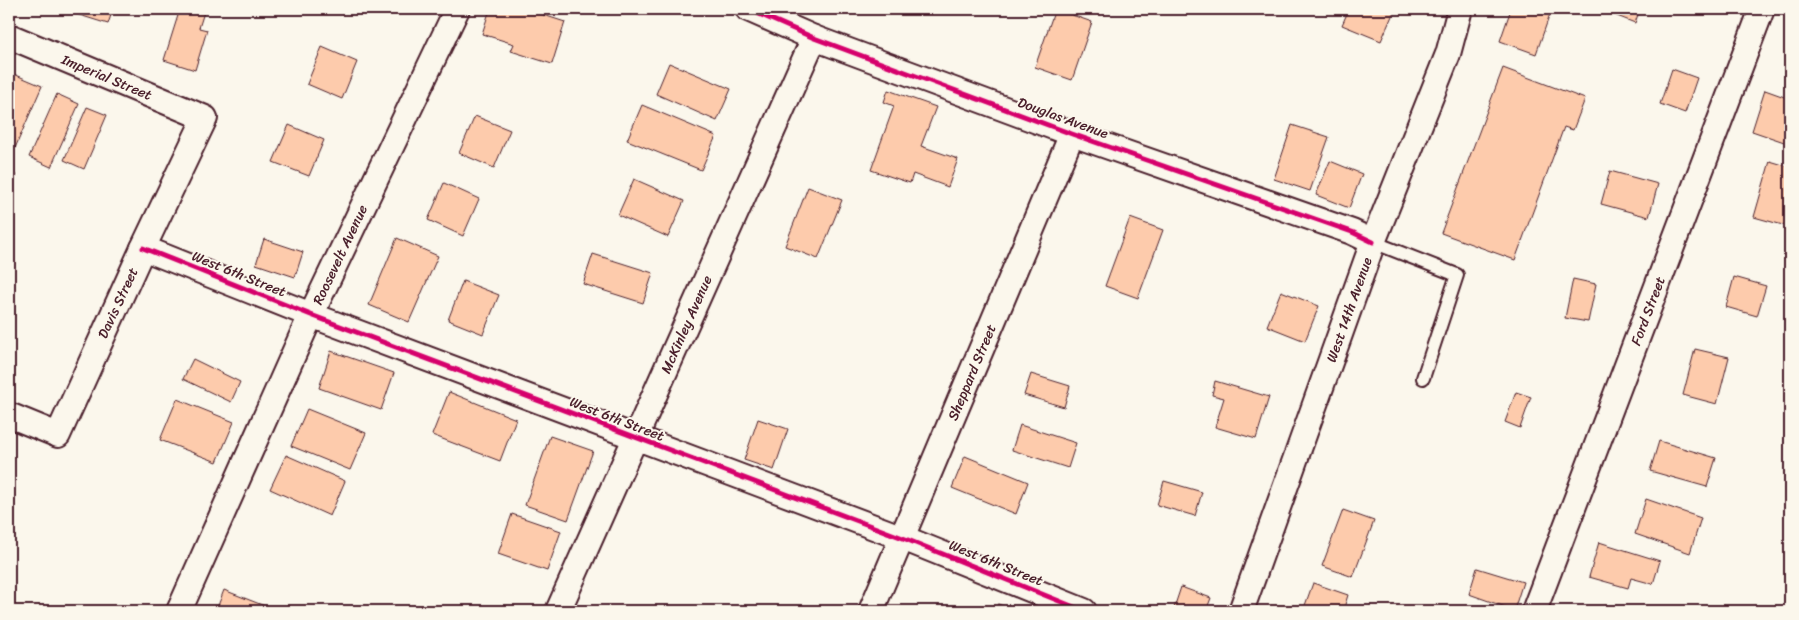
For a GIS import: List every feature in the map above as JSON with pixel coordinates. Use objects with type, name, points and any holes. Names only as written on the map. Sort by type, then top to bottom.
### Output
[{"type":"street","name":"Roosevelt Avenue","points":[[179,611],[311,315],[457,9]]},
{"type":"street","name":"Douglas Avenue","points":[[748,9],[814,38],[1072,134],[1352,232],[1373,242]]},
{"type":"street","name":"West 14th Avenue","points":[[1241,611],[1373,242],[1448,54],[1460,9]]},
{"type":"street","name":"Ford Street","points":[[1534,611],[1762,9]]},
{"type":"street","name":"Imperial Street","points":[[9,36],[205,118]]},
{"type":"street","name":"McKinley Avenue","points":[[558,611],[814,38]]},
{"type":"street","name":"Davis Street","points":[[9,415],[58,435],[143,248],[205,118]]},
{"type":"street","name":"Sheppard Street","points":[[872,611],[1072,134]]},
{"type":"street","name":"West 6th Street","points":[[143,248],[311,315],[903,538],[1084,611]]},
{"type":"lane","points":[[1373,242],[1457,275],[1423,378]]},
{"type":"building","points":[[75,9],[113,9],[108,24],[73,13]]},
{"type":"building","points":[[180,9],[195,9],[204,12],[199,28],[207,30],[195,70],[164,60]]},
{"type":"building","points":[[490,9],[525,9],[565,22],[552,64],[511,51],[514,44],[482,34]]},
{"type":"building","points":[[1055,9],[1092,22],[1072,80],[1035,67]]},
{"type":"building","points":[[1349,9],[1395,9],[1381,41],[1342,25]]},
{"type":"building","points":[[1511,9],[1544,9],[1551,11],[1536,54],[1500,41]]},
{"type":"building","points":[[1605,9],[1640,9],[1635,23],[1604,11]]},
{"type":"building","points":[[322,47],[357,62],[342,99],[307,84]]},
{"type":"building","points":[[669,63],[731,89],[717,121],[656,94]]},
{"type":"building","points":[[1503,68],[1585,99],[1573,130],[1564,127],[1515,260],[1441,233]]},
{"type":"building","points":[[1672,69],[1697,78],[1685,113],[1660,104]]},
{"type":"building","points":[[9,72],[42,86],[12,155],[9,154]]},
{"type":"building","points":[[888,90],[936,107],[921,146],[958,159],[948,187],[913,174],[910,183],[871,170],[894,106],[884,102]]},
{"type":"building","points":[[1765,90],[1790,99],[1790,144],[1752,131]]},
{"type":"building","points":[[57,94],[79,104],[51,167],[29,157]]},
{"type":"building","points":[[642,105],[716,136],[701,170],[627,140]]},
{"type":"building","points":[[87,107],[107,115],[84,169],[64,160]]},
{"type":"building","points":[[475,116],[510,130],[494,168],[459,153]]},
{"type":"building","points":[[289,125],[324,140],[309,176],[273,162]]},
{"type":"building","points":[[1292,125],[1329,137],[1310,191],[1274,179]]},
{"type":"building","points":[[1330,161],[1362,174],[1349,208],[1316,195]]},
{"type":"building","points":[[1770,161],[1790,167],[1790,227],[1754,217]]},
{"type":"building","points":[[9,171],[16,175],[9,187]]},
{"type":"building","points":[[1610,171],[1658,184],[1649,217],[1601,204]]},
{"type":"building","points":[[634,179],[684,201],[668,237],[618,215]]},
{"type":"building","points":[[444,183],[479,199],[463,236],[428,220]]},
{"type":"building","points":[[808,187],[842,200],[818,259],[785,246]]},
{"type":"building","points":[[1130,218],[1163,230],[1138,298],[1105,286]]},
{"type":"building","points":[[397,238],[438,256],[409,322],[369,305]]},
{"type":"building","points":[[264,239],[303,252],[295,277],[256,264]]},
{"type":"building","points":[[593,254],[653,273],[643,303],[583,284]]},
{"type":"building","points":[[1734,277],[1766,286],[1757,316],[1726,307]]},
{"type":"building","points":[[1573,279],[1596,284],[1588,322],[1565,318]]},
{"type":"building","points":[[463,281],[499,295],[483,334],[448,320]]},
{"type":"building","points":[[1281,291],[1319,306],[1305,341],[1267,326]]},
{"type":"building","points":[[1695,349],[1729,357],[1717,404],[1683,395]]},
{"type":"building","points":[[331,351],[394,373],[381,410],[319,388]]},
{"type":"building","points":[[193,359],[240,382],[231,402],[183,379]]},
{"type":"building","points":[[1031,374],[1070,386],[1064,407],[1024,395]]},
{"type":"building","points":[[1215,381],[1269,397],[1256,439],[1215,427],[1224,398],[1212,395]]},
{"type":"building","points":[[449,392],[516,419],[500,461],[432,435]]},
{"type":"building","points":[[1516,392],[1531,397],[1520,428],[1505,422]]},
{"type":"building","points":[[177,399],[234,422],[217,462],[160,440]]},
{"type":"building","points":[[307,409],[366,433],[350,470],[291,446]]},
{"type":"building","points":[[758,419],[788,429],[774,470],[744,460]]},
{"type":"building","points":[[1020,425],[1076,443],[1068,468],[1012,450]]},
{"type":"building","points":[[550,436],[593,451],[568,520],[525,505]]},
{"type":"building","points":[[1659,441],[1716,458],[1707,487],[1650,471]]},
{"type":"building","points":[[286,455],[345,481],[330,516],[270,489]]},
{"type":"building","points":[[965,456],[1028,482],[1016,514],[952,488]]},
{"type":"building","points":[[1164,481],[1202,492],[1195,516],[1157,505]]},
{"type":"building","points":[[1646,499],[1701,518],[1690,553],[1635,534]]},
{"type":"building","points":[[1343,510],[1374,521],[1353,577],[1322,566]]},
{"type":"building","points":[[512,514],[561,531],[547,571],[498,554]]},
{"type":"building","points":[[1599,542],[1660,561],[1653,584],[1631,578],[1628,588],[1589,577]]},
{"type":"building","points":[[1477,568],[1523,582],[1514,610],[1469,594]]},
{"type":"building","points":[[1313,583],[1348,595],[1343,611],[1303,611]]},
{"type":"building","points":[[1181,587],[1211,598],[1206,611],[1173,611]]},
{"type":"building","points":[[224,590],[275,610],[275,611],[216,611]]},
{"type":"building","points":[[998,604],[1017,611],[995,611]]},
{"type":"cycle path","points":[[748,9],[814,38],[1072,134],[1352,232],[1373,242]]},
{"type":"cycle path","points":[[143,248],[311,315],[903,538],[1084,611]]}]
